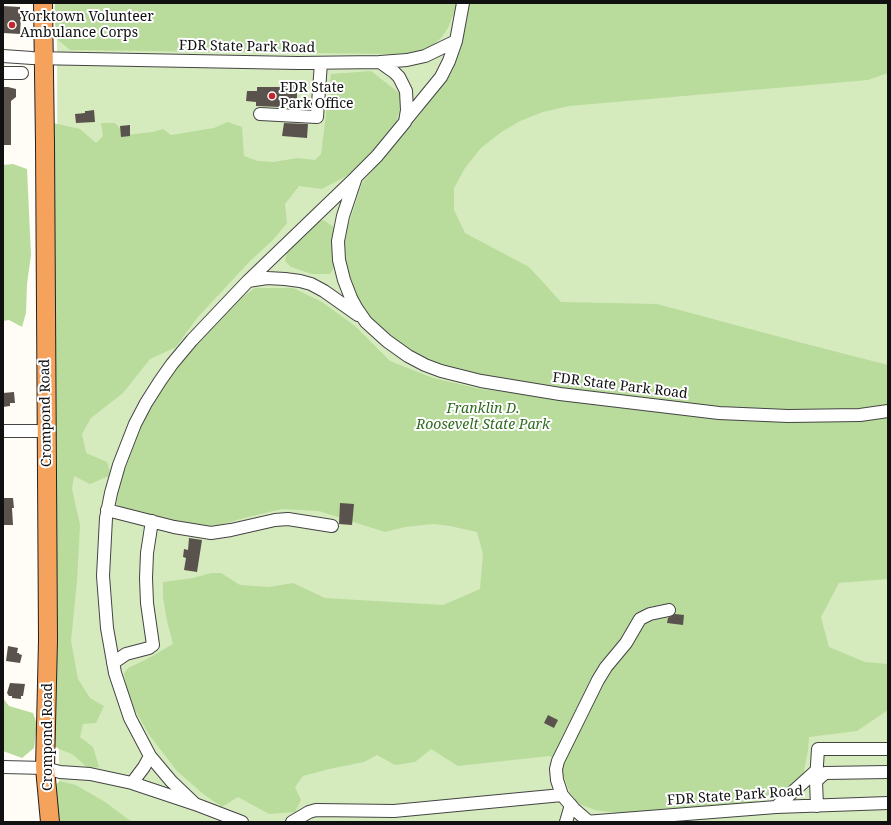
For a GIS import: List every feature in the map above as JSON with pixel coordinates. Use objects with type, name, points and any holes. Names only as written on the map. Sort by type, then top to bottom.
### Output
[{"type":"highway","name":"Crompond Road","points":[[43,3],[48,640],[45,768],[50,822]]},
{"type":"street","name":"FDR State Park Road","points":[[195,804],[171,781],[150,756],[130,718],[121,693],[113,663],[107,628],[103,576],[103,550],[107,510],[119,465],[127,442],[146,403],[172,364],[192,340],[248,281],[377,156],[441,77],[449,61],[456,41],[463,3]]},
{"type":"street","name":"FDR State Park Road","points":[[3,56],[43,58],[380,62],[407,60],[425,56],[456,41]]},
{"type":"street","points":[[260,114],[317,117],[322,62]]},
{"type":"street","points":[[380,62],[399,77],[406,91],[407,110],[405,122]]},
{"type":"street","points":[[3,74],[22,73]]},
{"type":"street","name":"FDR State Park Road","points":[[356,177],[343,216],[338,241],[339,260],[344,280],[351,298],[366,322]]},
{"type":"street","name":"FDR State Park Road","points":[[248,281],[268,278],[285,279],[311,284],[340,301],[387,341],[408,356],[441,371],[489,382],[560,394],[750,416],[860,415],[888,411]]},
{"type":"street","points":[[3,431],[46,431]]},
{"type":"street","points":[[107,510],[180,528],[211,533],[275,520],[288,519],[332,526]]},
{"type":"street","points":[[113,663],[126,654],[149,648],[153,645],[147,603],[146,578],[147,553],[152,521]]},
{"type":"street","points":[[589,822],[562,795],[557,780],[556,769],[558,761],[598,680],[606,667],[626,643],[640,619],[650,614],[669,610]]},
{"type":"street","points":[[817,806],[816,776],[818,749],[888,749]]},
{"type":"street","points":[[132,783],[150,756]]},
{"type":"street","name":"FDR State Park Road","points":[[3,767],[45,768],[60,772],[90,774],[132,783],[195,804],[242,822]]},
{"type":"street","points":[[776,807],[816,776],[825,773],[888,772]]},
{"type":"street","points":[[298,821],[308,812],[316,810],[394,811],[562,795]]},
{"type":"street","name":"FDR State Park Road","points":[[585,822],[776,807],[888,803]]},
{"type":"street","points":[[566,822],[571,805]]},
{"type":"green space","points":[[55,3],[456,3],[457,5],[448,28],[441,38],[430,48],[415,53],[391,54],[70,50],[57,39],[54,15]]},
{"type":"green space","name":"Franklin D. Roosevelt State Park","points":[[352,3],[888,3],[888,822],[64,822],[59,795],[57,32]]},
{"type":"green space","points":[[468,3],[888,3],[888,73],[868,80],[569,106],[543,112],[520,121],[500,133],[481,148],[465,168],[454,188],[454,210],[465,233],[529,267],[561,302],[657,304],[888,365],[888,407],[853,412],[759,413],[547,388],[460,372],[425,361],[399,346],[365,317],[343,259],[344,238],[362,183],[418,117],[453,70],[463,37]]},
{"type":"green space","points":[[371,71],[403,96],[394,131],[350,174],[322,189],[299,186],[285,204],[287,223],[273,240],[251,260],[197,318],[176,347],[150,359],[123,393],[91,418],[82,434],[86,453],[107,462],[111,475],[90,484],[74,476],[72,489],[80,525],[77,581],[71,641],[78,679],[90,698],[104,706],[96,723],[83,724],[80,737],[93,747],[99,767],[88,768],[72,754],[53,745],[53,123],[80,129],[96,143],[103,136],[101,123],[115,123],[126,135],[153,132],[163,129],[171,135],[214,128],[228,122],[242,127],[244,156],[258,161],[273,162],[298,158],[315,160],[321,154],[331,74]]},
{"type":"green space","points":[[13,164],[27,169],[31,255],[27,284],[26,313],[22,327],[9,320],[3,321],[3,165]]},
{"type":"green space","points":[[323,220],[334,227],[336,264],[330,274],[312,274],[291,267],[285,261],[288,249],[311,226]]},
{"type":"green space","points":[[255,288],[293,288],[322,302],[355,326],[390,361],[433,378],[481,389],[628,406],[888,417],[888,579],[839,583],[821,617],[829,647],[865,662],[888,664],[888,710],[857,731],[809,737],[803,776],[786,791],[742,806],[625,814],[595,810],[579,804],[570,793],[562,772],[562,761],[549,756],[458,766],[431,749],[415,762],[395,765],[377,755],[364,762],[303,776],[295,787],[301,800],[295,812],[269,814],[238,797],[222,807],[202,793],[177,771],[150,736],[129,700],[124,674],[128,668],[173,644],[163,597],[163,582],[193,578],[211,573],[221,573],[240,585],[269,587],[293,583],[325,598],[443,605],[480,589],[483,554],[477,532],[450,526],[433,524],[405,527],[385,532],[319,511],[282,509],[217,526],[176,522],[138,515],[116,504],[123,475],[144,420],[171,374],[228,307]]},
{"type":"green space","points":[[3,698],[9,706],[33,713],[37,724],[34,748],[22,758],[3,751]]},
{"type":"green space","points":[[59,781],[76,785],[105,802],[132,822],[59,822],[53,790]]},
{"type":"building","name":"Yorktown Volunteer Ambulance Corps","points":[[3,6],[20,7],[20,34],[3,33]]},
{"type":"building","name":"FDR State Park Office","points":[[280,81],[297,82],[297,103],[280,102],[280,107],[256,106],[256,102],[246,101],[247,91],[257,91],[257,87],[280,87]]},
{"type":"building","points":[[3,87],[16,89],[16,97],[11,101],[11,145],[3,145]]},
{"type":"building","points":[[94,110],[95,122],[76,123],[75,114]]},
{"type":"building","points":[[284,123],[308,124],[307,138],[282,136]]},
{"type":"building","points":[[130,125],[130,136],[121,137],[120,126]]},
{"type":"building","points":[[14,392],[15,403],[10,403],[10,406],[3,407],[3,393]]},
{"type":"building","points":[[4,498],[13,498],[13,525],[3,525]]},
{"type":"building","points":[[340,503],[354,504],[352,525],[339,524]]},
{"type":"building","points":[[189,538],[202,540],[197,572],[184,570],[186,558],[183,557],[184,549],[188,550]]},
{"type":"building","points":[[675,614],[684,615],[683,625],[667,623],[668,618]]},
{"type":"building","points":[[8,646],[18,648],[17,653],[22,655],[20,663],[6,661]]},
{"type":"building","points":[[10,683],[25,684],[21,699],[12,698],[12,696],[9,696],[7,693]]},
{"type":"building","points":[[548,715],[558,720],[554,728],[544,723]]},
{"type":"place","name":"Yorktown Volunteer Ambulance Corps","points":[[12,25]]},
{"type":"place","name":"FDR State Park Office","points":[[272,96]]}]
